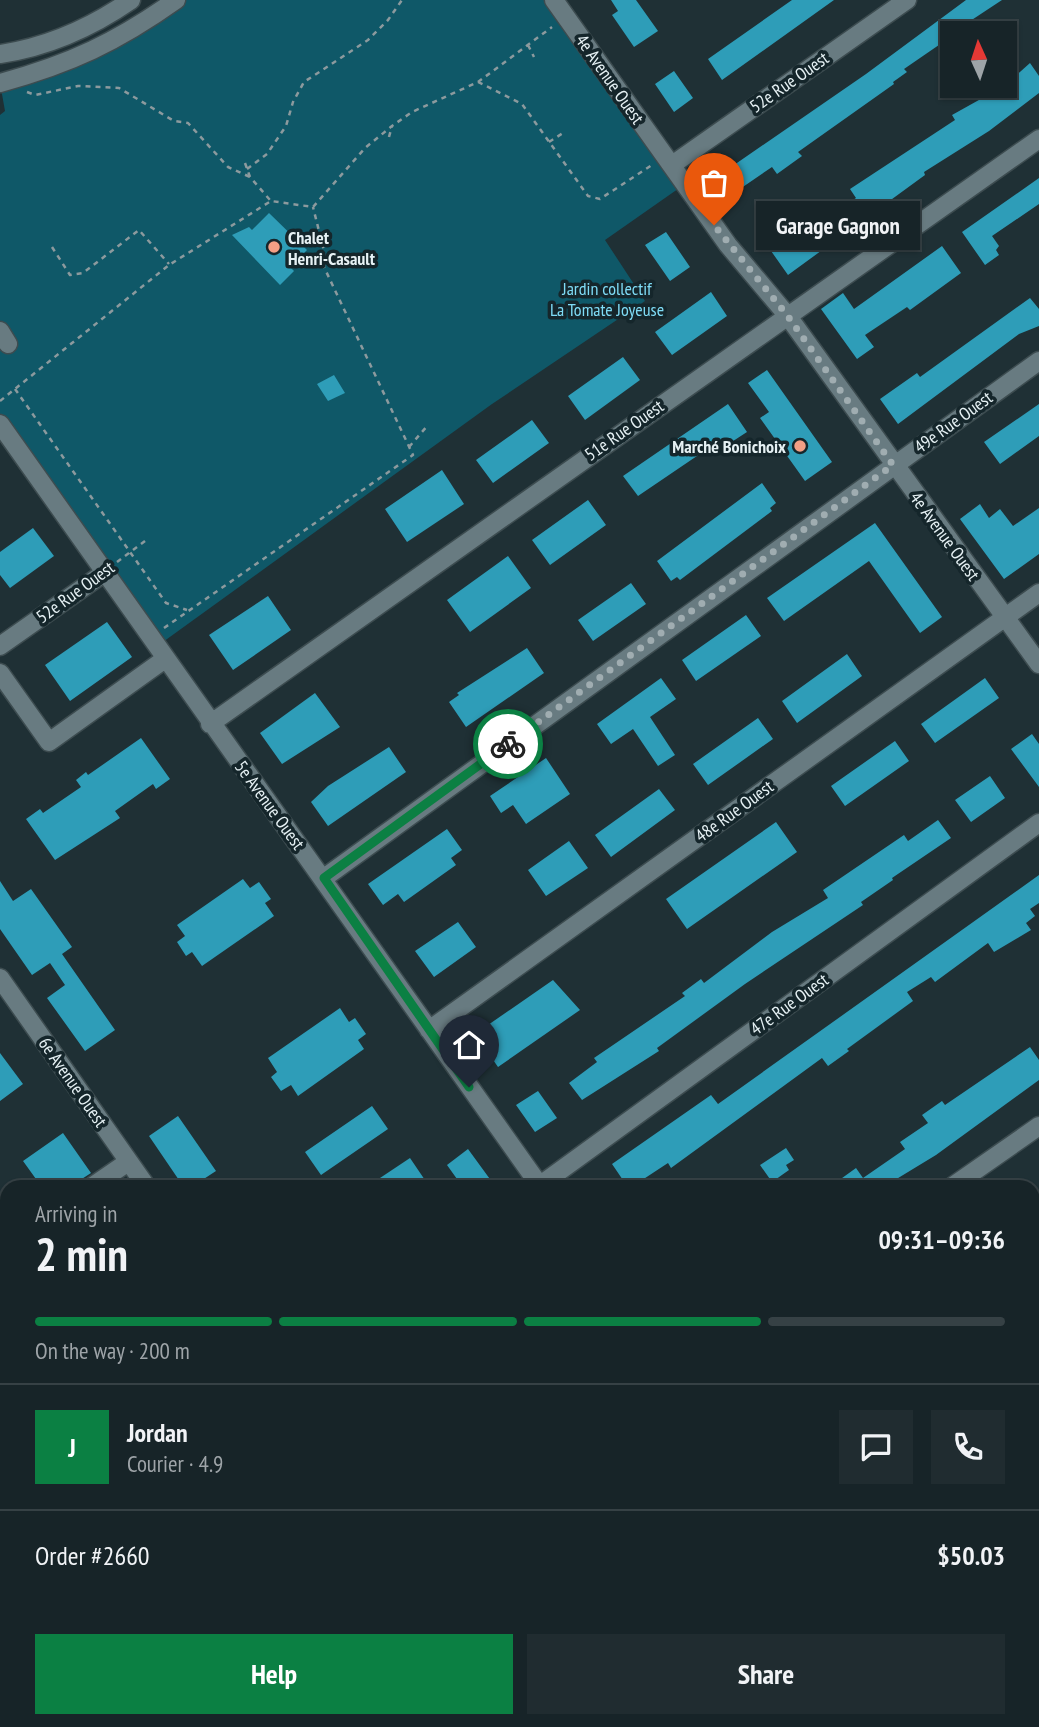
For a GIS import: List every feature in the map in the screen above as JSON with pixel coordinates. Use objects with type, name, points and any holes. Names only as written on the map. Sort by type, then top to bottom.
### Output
[{"type":"street","points":[[0,54],[54,40],[96,22],[131,0]]},
{"type":"street","points":[[0,83],[56,68],[102,47],[176,0]]},
{"type":"street","name":"4e Avenue Ouest","points":[[554,0],[729,245],[787,315],[1039,664]]},
{"type":"street","name":"52e Rue Ouest","points":[[668,160],[907,0]]},
{"type":"street","name":"51e Rue Ouest","points":[[210,724],[1039,139]]},
{"type":"street","name":"49e Rue Ouest","points":[[324,878],[1039,361]]},
{"type":"street","name":"5e Avenue Ouest","points":[[0,424],[210,724],[324,878],[536,1180]]},
{"type":"street","name":"52e Rue Ouest","points":[[0,646],[104,573]]},
{"type":"street","name":"48e Rue Ouest","points":[[429,1030],[1039,593]]},
{"type":"street","points":[[0,673],[49,742],[165,659]]},
{"type":"street","name":"47e Rue Ouest","points":[[548,1180],[1039,823]]},
{"type":"street","name":"6e Avenue Ouest","points":[[0,978],[6,998],[142,1180]]},
{"type":"street","points":[[962,1180],[1039,1126]]},
{"type":"street","points":[[102,1180],[128,1162]]},
{"type":"path","points":[[247,169],[267,154],[286,126],[292,102],[304,82],[368,40],[388,20],[402,0]]},
{"type":"path","points":[[313,207],[365,148],[393,126],[412,112],[478,82],[566,17]]},
{"type":"path","points":[[528,45],[534,57]]},
{"type":"path","points":[[478,82],[522,104],[588,196],[600,200],[626,182],[668,160]]},
{"type":"path","points":[[23,91],[35,95],[95,85],[119,88],[174,121],[188,123],[228,167],[240,175],[250,177]]},
{"type":"path","points":[[389,136],[393,126]]},
{"type":"path","points":[[549,142],[563,133]]},
{"type":"path","points":[[245,163],[250,177],[271,201]]},
{"type":"path","points":[[621,179],[626,182]]},
{"type":"path","points":[[0,401],[169,265],[271,201],[313,207]]},
{"type":"path","points":[[150,639],[413,455],[324,267],[324,251],[313,207]]},
{"type":"path","points":[[52,247],[70,275],[83,273],[139,230],[169,265]]},
{"type":"path","points":[[15,389],[166,603],[188,610]]},
{"type":"path","points":[[409,447],[428,425]]},
{"type":"path","name":"52e Rue Ouest","points":[[104,573],[149,537]]},
{"type":"green space","name":"Jardin collectif La Tomate Joyeuse","points":[[176,0],[554,0],[685,184],[605,240],[645,301],[492,404],[156,647],[0,424],[0,115],[5,111],[0,83],[56,68]]},
{"type":"building","points":[[611,0],[636,0],[658,31],[634,47],[612,15],[618,11]]},
{"type":"building","points":[[792,0],[834,0],[722,80],[708,59]]},
{"type":"building","points":[[966,0],[1002,0],[970,21],[940,21],[940,44],[904,69],[907,72],[893,82],[894,84],[798,152],[802,156],[777,174],[772,167],[734,193],[721,174],[866,74]]},
{"type":"building","points":[[1030,63],[1039,76],[1039,93],[989,131],[924,172],[925,175],[788,275],[764,241],[791,222],[801,235],[856,198],[850,189],[955,120],[952,115],[982,98],[1017,98],[1017,74]]},
{"type":"building","points":[[674,71],[693,98],[674,112],[655,84]]},
{"type":"building","points":[[1039,178],[1039,204],[992,236],[999,246],[996,250],[999,255],[985,265],[962,232]]},
{"type":"building","name":"Chalet Henri-Casault","points":[[269,213],[307,250],[290,267],[294,271],[280,285],[232,235],[249,227],[252,230]]},
{"type":"building","points":[[666,232],[690,267],[670,281],[645,245]]},
{"type":"building","points":[[942,246],[961,273],[910,310],[907,307],[865,335],[874,347],[857,359],[821,309],[843,293],[854,309]]},
{"type":"building","points":[[711,292],[727,316],[672,355],[655,332]]},
{"type":"building","points":[[1030,298],[1039,309],[1039,326],[1019,334],[898,424],[880,399],[917,373],[920,377]]},
{"type":"building","points":[[623,357],[640,380],[585,420],[568,396]]},
{"type":"building","points":[[767,370],[832,462],[805,481],[760,418],[769,412],[748,383]]},
{"type":"building","points":[[334,375],[345,393],[328,401],[317,384]]},
{"type":"building","points":[[728,404],[747,432],[727,445],[722,439],[638,496],[623,476]]},
{"type":"building","points":[[1039,404],[1039,436],[1000,464],[984,442]]},
{"type":"building","points":[[532,420],[549,443],[493,483],[476,460]]},
{"type":"building","points":[[442,470],[464,504],[407,542],[385,509]]},
{"type":"building","points":[[762,483],[776,503],[770,508],[772,511],[680,580],[677,577],[671,581],[657,561]]},
{"type":"building","points":[[588,500],[606,525],[550,565],[532,540]]},
{"type":"building","points":[[980,504],[989,518],[1000,509],[1013,526],[1039,508],[1039,554],[1004,579],[960,519]]},
{"type":"building","points":[[875,523],[942,617],[920,633],[869,561],[784,621],[767,598]]},
{"type":"building","points":[[33,528],[54,556],[10,588],[0,575],[0,552]]},
{"type":"building","points":[[508,556],[531,588],[470,632],[447,600]]},
{"type":"building","points":[[631,583],[646,604],[593,641],[578,620]]},
{"type":"building","points":[[268,596],[291,630],[233,670],[209,635]]},
{"type":"building","points":[[746,615],[761,636],[696,681],[682,660]]},
{"type":"building","points":[[107,622],[132,657],[70,701],[45,665]]},
{"type":"building","points":[[527,648],[544,673],[466,727],[449,702],[459,695],[457,693]]},
{"type":"building","points":[[847,654],[862,676],[797,723],[782,701]]},
{"type":"building","points":[[661,678],[676,699],[650,717],[675,755],[658,766],[633,729],[611,744],[597,724]]},
{"type":"building","points":[[985,678],[999,698],[935,743],[921,724]]},
{"type":"building","points":[[315,693],[340,727],[282,764],[260,733]]},
{"type":"building","points":[[758,718],[773,739],[708,785],[693,764]]},
{"type":"building","points":[[1032,734],[1039,744],[1039,787],[1011,749]]},
{"type":"building","points":[[141,738],[170,779],[156,789],[153,784],[115,811],[120,818],[55,860],[26,819],[40,809],[43,813],[81,787],[76,780],[86,772],[88,775]]},
{"type":"building","points":[[895,741],[909,761],[845,806],[831,786]]},
{"type":"building","points":[[389,747],[406,772],[328,826],[311,802],[328,786]]},
{"type":"building","points":[[546,758],[570,794],[526,824],[513,805],[501,813],[490,796]]},
{"type":"building","points":[[990,776],[1005,798],[971,822],[955,800]]},
{"type":"building","points":[[659,789],[675,810],[611,857],[595,835]]},
{"type":"building","points":[[938,820],[951,838],[892,878],[893,880],[861,902],[863,905],[745,984],[657,1048],[659,1051],[582,1100],[569,1083],[597,1062],[594,1058],[685,996],[682,993],[701,979],[704,983],[772,932],[828,898],[823,890],[904,835],[908,841]]},
{"type":"building","points":[[776,822],[797,852],[687,929],[666,899]]},
{"type":"building","points":[[447,829],[462,850],[451,858],[456,865],[404,902],[398,894],[383,905],[368,884]]},
{"type":"building","points":[[569,841],[588,868],[546,896],[528,870]]},
{"type":"building","points":[[1039,875],[1039,903],[1030,909],[1035,916],[1026,923],[1031,930],[994,952],[988,943],[935,982],[931,977],[907,992],[913,1001],[847,1049],[849,1051],[828,1066],[822,1058],[671,1168],[668,1163],[642,1180],[623,1180],[612,1164],[711,1095],[718,1104]]},
{"type":"building","points":[[243,879],[250,888],[259,882],[271,899],[265,903],[274,916],[202,966],[192,952],[186,956],[177,942],[185,936],[177,925]]},
{"type":"building","points":[[0,881],[13,901],[31,889],[72,947],[62,954],[115,1030],[85,1051],[47,998],[65,985],[50,963],[32,975],[0,929]]},
{"type":"building","points":[[458,922],[476,947],[434,977],[415,951]]},
{"type":"building","points":[[553,980],[580,1010],[498,1067],[475,1034]]},
{"type":"building","points":[[340,1008],[349,1022],[355,1018],[366,1034],[358,1040],[364,1049],[298,1096],[291,1085],[281,1091],[271,1077],[277,1072],[268,1058]]},
{"type":"building","points":[[1030,1047],[1039,1060],[1039,1080],[936,1155],[895,1180],[839,1180],[856,1168],[863,1178],[905,1149],[900,1142],[928,1123],[922,1115],[942,1101],[945,1105]]},
{"type":"building","points":[[0,1053],[23,1084],[0,1101]]},
{"type":"building","points":[[538,1091],[557,1118],[535,1132],[516,1105]]},
{"type":"building","points":[[372,1106],[388,1129],[321,1175],[305,1152]]},
{"type":"building","points":[[178,1116],[216,1171],[202,1180],[179,1180],[149,1136]]},
{"type":"building","points":[[63,1133],[91,1173],[80,1180],[37,1180],[23,1161]]},
{"type":"building","points":[[786,1148],[794,1160],[786,1165],[789,1170],[775,1180],[771,1180],[760,1165]]},
{"type":"building","points":[[468,1149],[491,1180],[458,1180],[447,1165]]},
{"type":"building","points":[[410,1158],[425,1180],[377,1180]]},
{"type":"way so far","points":[[508,744],[893,465],[787,315],[714,225]]},
{"type":"place","name":"Garage Gagnon","points":[[714,225]]},
{"type":"place","name":"Chalet Henri-Casault","points":[[274,247]]},
{"type":"place","name":"Marché Bonichoix","points":[[800,446]]},
{"type":"route","points":[[469,1087],[324,878],[508,744]]}]
